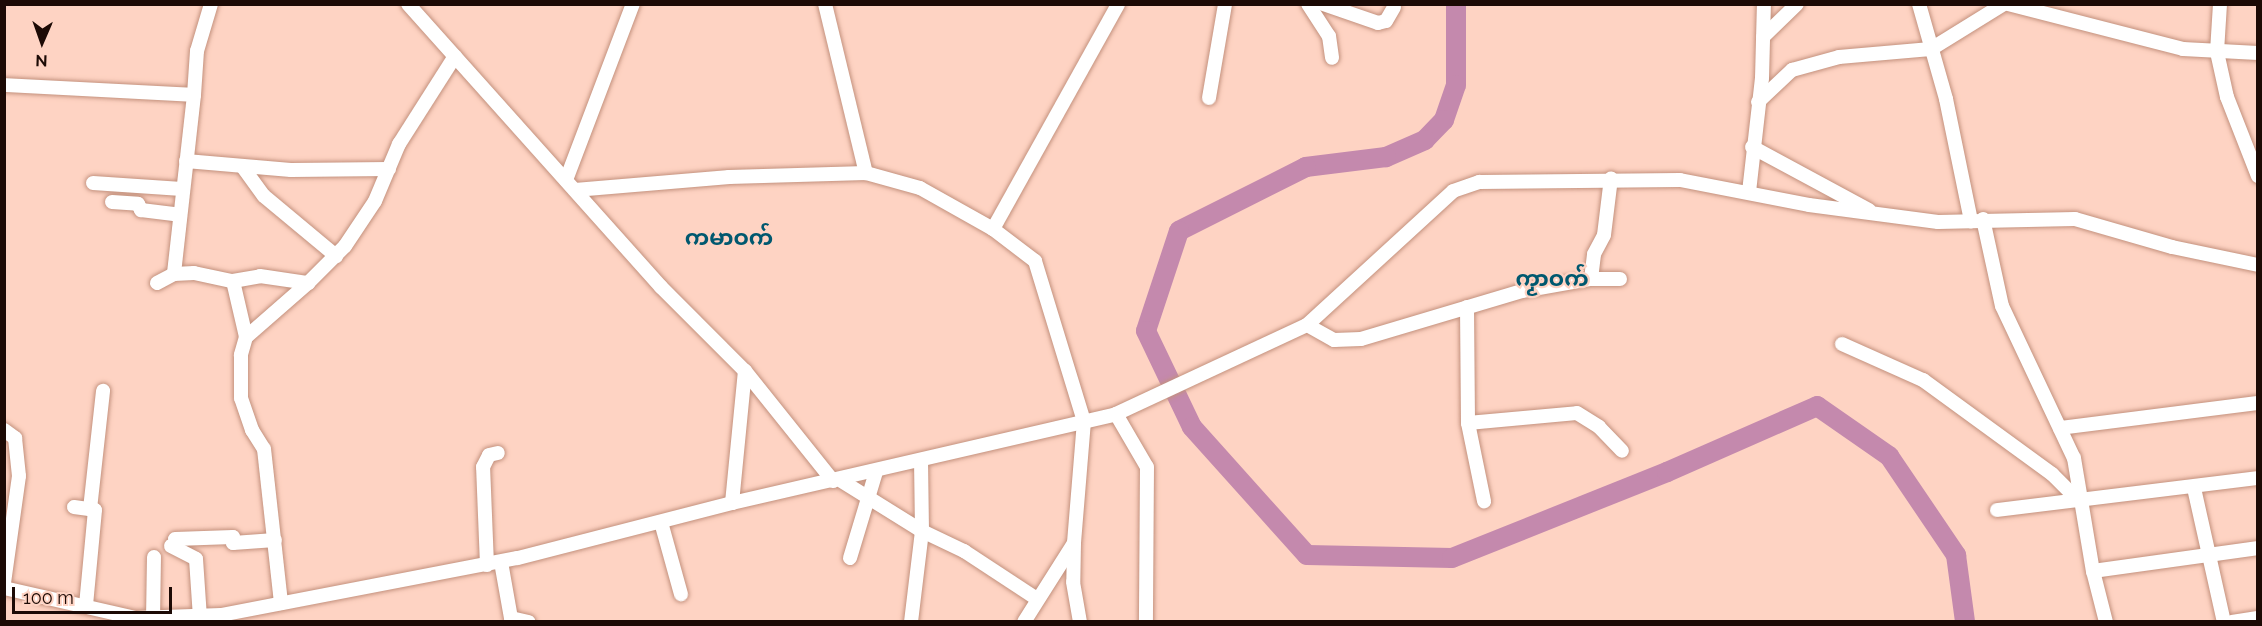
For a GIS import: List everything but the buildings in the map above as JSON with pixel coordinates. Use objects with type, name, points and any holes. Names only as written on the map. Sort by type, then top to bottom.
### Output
[{"type":"street","points":[[174,274],[197,51],[211,4]]},
{"type":"street","points":[[408,4],[661,286],[746,371],[837,481],[922,531],[964,551],[1037,599]]},
{"type":"street","points":[[570,185],[633,4]]},
{"type":"street","points":[[825,4],[866,173]]},
{"type":"street","points":[[993,229],[1118,4]]},
{"type":"street","points":[[1209,98],[1225,4]]},
{"type":"street","points":[[1308,4],[1329,36],[1332,58]]},
{"type":"street","points":[[1323,4],[1378,23],[1386,21],[1394,7]]},
{"type":"street","points":[[1749,192],[1758,102],[1764,4]]},
{"type":"street","points":[[1763,37],[1797,4]]},
{"type":"street","points":[[1919,4],[2002,306],[2074,458],[2079,501],[2092,571],[2106,621]]},
{"type":"street","points":[[1758,102],[1792,70],[1814,62],[1931,49],[2006,4],[2145,40],[2217,52],[2258,53]]},
{"type":"street","points":[[2220,4],[2217,52],[2227,97],[2258,176]]},
{"type":"street","points":[[246,338],[336,256],[375,201],[389,169],[432,88],[455,56]]},
{"type":"street","points":[[4,85],[194,95]]},
{"type":"street","points":[[1752,147],[1876,214]]},
{"type":"street","points":[[186,161],[242,166],[389,169]]},
{"type":"street","points":[[242,166],[264,196],[336,256]]},
{"type":"street","points":[[570,185],[866,173],[920,188],[993,229],[1035,261],[1084,421],[1073,582],[1080,621]]},
{"type":"street","points":[[4,430],[15,438],[19,476],[4,586],[86,606],[117,618],[197,619],[501,562],[732,503],[876,472],[1116,414],[1307,325],[1453,191],[1479,182],[1611,178],[1680,180],[1876,214],[1938,222],[2075,219],[2172,247],[2257,264]]},
{"type":"street","points":[[1591,279],[1591,263],[1604,236],[1611,178]]},
{"type":"street","points":[[93,183],[182,189]]},
{"type":"street","points":[[112,202],[138,204],[141,210],[180,215]]},
{"type":"street","points":[[157,283],[174,274],[210,274],[233,281],[260,276],[308,283]]},
{"type":"street","points":[[1307,325],[1334,340],[1360,339],[1467,307],[1591,279],[1620,279]]},
{"type":"street","points":[[233,281],[246,338],[241,355],[241,398],[264,449],[281,603]]},
{"type":"street","points":[[1467,307],[1468,423],[1484,501]]},
{"type":"street","points":[[1842,344],[1923,380],[2052,474],[2079,501]]},
{"type":"street","points":[[732,503],[746,371]]},
{"type":"street","points":[[90,509],[103,391]]},
{"type":"street","points":[[2060,428],[2258,403]]},
{"type":"street","points":[[1468,423],[1577,413],[1599,427],[1622,451]]},
{"type":"street","points":[[1116,414],[1147,467],[1146,621]]},
{"type":"street","points":[[487,565],[483,467],[489,455],[498,453]]},
{"type":"street","points":[[911,621],[922,531],[921,460]]},
{"type":"street","points":[[850,558],[876,472]]},
{"type":"street","points":[[1997,510],[2194,488],[2258,478]]},
{"type":"street","points":[[2194,488],[2224,621]]},
{"type":"street","points":[[74,507],[95,510],[86,606]]},
{"type":"street","points":[[661,522],[681,594]]},
{"type":"street","points":[[197,619],[196,559],[173,543],[233,537],[233,543],[275,540]]},
{"type":"street","points":[[1023,621],[1074,543]]},
{"type":"street","points":[[2092,571],[2258,548]]},
{"type":"street","points":[[153,620],[154,557]]},
{"type":"street","points":[[501,562],[511,618],[529,621]]},
{"type":"street","points":[[2232,621],[2258,618]]},
{"type":"waterway","points":[[1456,4],[1456,85],[1444,120],[1425,140],[1386,157],[1306,167],[1179,231],[1146,331],[1192,427],[1307,555],[1452,558],[1667,472],[1817,406],[1889,456],[1956,555],[1965,622]]},
{"type":"district","name":"ကမာဝက်","points":[[729,238]]},
{"type":"district","name":"ကၟာဝက်","points":[[1552,279]]}]
